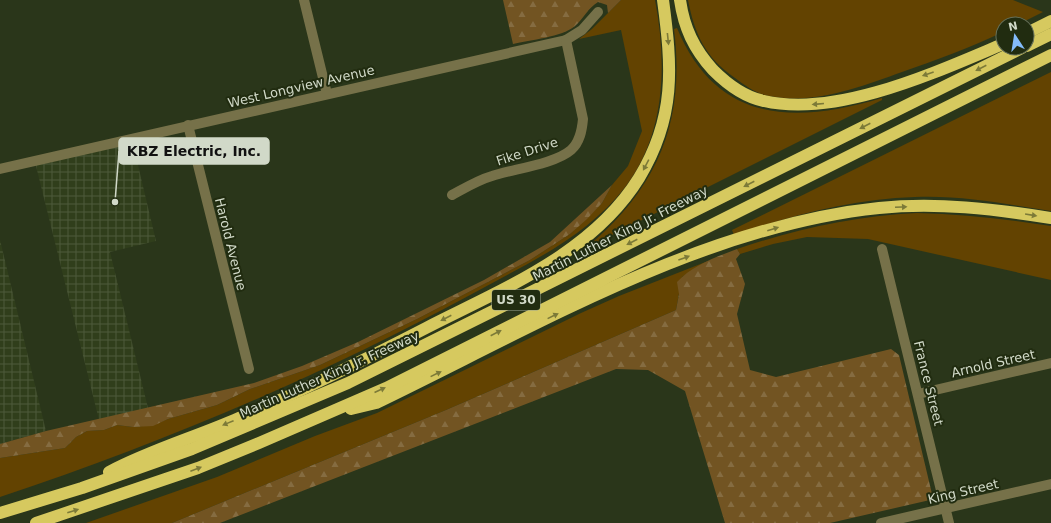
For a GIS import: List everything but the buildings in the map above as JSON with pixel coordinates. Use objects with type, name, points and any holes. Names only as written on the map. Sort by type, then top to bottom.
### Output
[{"type":"highway","points":[[82,488],[129,462],[239,418],[327,378],[380,352],[542,267],[578,245],[610,216],[639,178],[659,137],[665,117],[671,64],[663,0]]},
{"type":"highway","points":[[680,0],[682,14],[690,39],[700,56],[720,77],[747,95],[763,101],[782,105],[828,103],[869,94],[936,72],[995,47]]},
{"type":"highway","points":[[1035,29],[1051,21]]},
{"type":"highway","name":"Martin Luther King Jr. Freeway","points":[[1035,42],[1051,34]]},
{"type":"highway","name":"Martin Luther King Jr. Freeway","points":[[0,512],[82,488],[192,449],[348,383],[1006,56]]},
{"type":"highway","name":"US 30","points":[[36,523],[198,468],[322,416],[400,380],[1046,58]]},
{"type":"highway","points":[[322,416],[376,403],[573,306],[640,275],[736,240],[784,226],[851,212],[915,206],[994,209],[1051,218]]},
{"type":"street","points":[[304,0],[327,94]]},
{"type":"street","name":"West Longview Avenue","points":[[0,169],[566,40],[582,30],[598,12]]},
{"type":"street","name":"Fike Drive","points":[[452,195],[491,176],[558,157],[571,150],[578,142],[582,130],[582,119],[566,40]]},
{"type":"street","name":"Harold Avenue","points":[[188,125],[249,369]]},
{"type":"street","name":"France Street","points":[[882,249],[949,523]]},
{"type":"street","name":"Arnold Street","points":[[918,394],[1051,363]]},
{"type":"street","name":"King Street","points":[[881,523],[1051,484]]},
{"type":"shaded area","points":[[621,0],[655,0],[661,48],[662,72],[660,96],[656,120],[649,143],[639,165],[626,186],[593,220],[574,235],[535,260],[357,353],[181,431],[0,497],[0,458],[65,448],[76,437],[87,431],[104,430],[117,425],[133,427],[153,425],[168,419],[217,405],[250,389],[320,365],[417,319],[530,260],[570,234],[602,203],[612,185],[628,166],[642,131],[621,30],[579,39],[592,29]]},
{"type":"shaded area","points":[[688,0],[1013,0],[1043,12],[1035,16],[995,16],[995,36],[966,49],[854,89],[803,98],[786,98],[764,95],[739,81],[716,62],[709,53],[698,35]]},
{"type":"shaded area","points":[[677,28],[694,60],[714,83],[737,99],[762,109],[789,113],[819,112],[882,98],[882,100],[596,243],[594,241],[617,219],[636,195],[652,171],[663,146],[671,119],[676,91],[674,29]]},
{"type":"shaded area","points":[[1051,72],[1051,211],[949,197],[892,198],[823,209],[734,235],[732,230]]},
{"type":"shaded area","points":[[132,140],[156,241],[110,252],[148,408],[99,420],[35,162]]},
{"type":"shaded area","points":[[917,213],[984,217],[1051,226],[1051,280],[868,239],[807,237],[773,244],[740,254],[737,249],[781,235],[848,220]]},
{"type":"shaded area","points":[[0,240],[46,431],[0,444]]},
{"type":"shaded area","points":[[708,261],[682,277],[676,310],[446,410],[172,523],[86,523],[217,477],[315,436],[377,413],[581,313],[619,296]]},
{"type":"green space","points":[[503,0],[621,0],[608,13],[607,5],[598,2],[591,7],[575,26],[562,33],[546,38],[513,44]]},
{"type":"green space","points":[[612,185],[602,203],[587,219],[570,234],[530,260],[417,319],[320,365],[250,389],[217,405],[168,419],[153,426],[133,427],[117,425],[104,430],[87,431],[76,437],[65,448],[0,458],[0,444],[46,431],[254,383],[302,366],[358,342],[484,280],[550,242]]},
{"type":"green space","points":[[737,249],[740,254],[736,259],[745,284],[737,314],[750,370],[776,377],[891,349],[899,355],[932,494],[930,500],[830,523],[725,523],[685,391],[648,370],[616,369],[220,523],[172,523],[446,410],[676,310],[679,294],[677,282],[683,276],[697,266],[713,258]]},
{"type":"place","name":"KBZ Electric, Inc.","points":[[115,202]]}]
